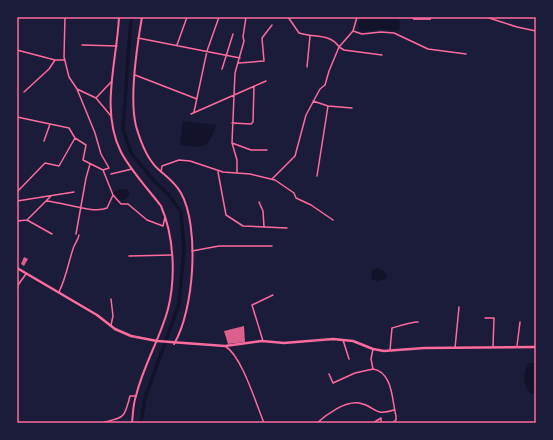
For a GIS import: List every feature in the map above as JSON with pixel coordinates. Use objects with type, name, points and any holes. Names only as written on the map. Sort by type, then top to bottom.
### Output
[{"type":"main road","points":[[17,268],[59,292],[111,326],[131,336],[174,344],[204,343],[226,346],[264,341],[284,343],[323,339],[353,341],[373,349],[390,350],[517,346],[536,347]]},
{"type":"street","points":[[65,17],[65,60],[69,77],[77,89],[95,133],[101,154],[109,168],[103,170]]},
{"type":"street","points":[[119,17],[112,81],[111,116],[117,143],[133,169],[161,206],[165,215],[172,255],[171,291],[168,308],[136,396],[132,423]]},
{"type":"street","points":[[142,17],[138,38],[135,75],[134,110],[136,126],[148,155],[161,172],[170,178],[187,204],[192,251],[191,288],[186,314],[180,333],[174,344]]},
{"type":"street","points":[[177,45],[187,17]]},
{"type":"street","points":[[194,112],[207,51],[220,17]]},
{"type":"street","points":[[237,172],[237,160],[232,143],[232,123],[235,73],[244,41],[243,37],[246,17]]},
{"type":"street","points":[[288,17],[299,33],[310,36],[330,38],[344,50],[382,55]]},
{"type":"street","points":[[272,179],[295,156],[302,125],[320,89],[325,85],[339,47],[353,31],[356,17]]},
{"type":"street","points":[[486,17],[516,27],[536,31]]},
{"type":"street","points":[[239,63],[264,61],[262,38],[272,25]]},
{"type":"street","points":[[353,31],[362,34],[381,32],[394,33],[428,49],[466,54]]},
{"type":"street","points":[[222,69],[233,34]]},
{"type":"street","points":[[307,67],[310,36]]},
{"type":"street","points":[[138,38],[240,58]]},
{"type":"street","points":[[82,44],[117,46]]},
{"type":"street","points":[[17,50],[55,60],[65,60]]},
{"type":"street","points":[[24,92],[49,69],[55,60]]},
{"type":"street","points":[[135,75],[197,99]]},
{"type":"street","points":[[96,98],[112,81]]},
{"type":"street","points":[[191,114],[266,81]]},
{"type":"street","points":[[232,123],[251,124],[254,86]]},
{"type":"street","points":[[77,89],[96,98],[111,116]]},
{"type":"street","points":[[314,101],[328,106],[352,108]]},
{"type":"street","points":[[317,176],[328,106]]},
{"type":"street","points":[[17,116],[69,128],[75,138],[86,145],[83,160],[103,170],[113,194],[121,204],[128,204],[147,220],[163,226],[165,215]]},
{"type":"street","points":[[44,141],[50,124]]},
{"type":"street","points":[[17,192],[45,163],[59,166],[75,138]]},
{"type":"street","points":[[232,143],[251,150],[267,150]]},
{"type":"street","points":[[161,172],[162,166],[179,160],[190,161],[217,171],[237,172],[272,179],[294,193],[296,198],[311,205],[333,220]]},
{"type":"street","points":[[76,234],[90,164]]},
{"type":"street","points":[[111,174],[133,169]]},
{"type":"street","points":[[217,171],[226,215],[243,226],[286,228]]},
{"type":"street","points":[[17,201],[74,192]]},
{"type":"street","points":[[46,201],[81,208],[106,209],[113,194]]},
{"type":"street","points":[[27,220],[52,195]]},
{"type":"street","points":[[259,202],[263,211],[264,227]]},
{"type":"street","points":[[17,220],[27,220],[52,234]]},
{"type":"street","points":[[59,292],[67,273],[73,247],[78,242],[79,235]]},
{"type":"street","points":[[192,251],[219,246],[272,246]]},
{"type":"street","points":[[129,256],[172,255]]},
{"type":"street","points":[[17,292],[18,285],[26,274]]},
{"type":"street","points":[[264,341],[252,305],[273,295]]},
{"type":"street","points":[[111,299],[114,316],[111,326]]},
{"type":"street","points":[[455,348],[460,315],[459,307]]},
{"type":"street","points":[[485,318],[494,318],[492,347]]},
{"type":"street","points":[[390,350],[392,328],[404,326],[412,322],[418,322]]},
{"type":"street","points":[[517,346],[520,322]]},
{"type":"street","points":[[343,340],[349,360]]},
{"type":"street","points":[[226,346],[231,350],[240,364],[264,423]]},
{"type":"street","points":[[373,349],[372,359],[374,369]]},
{"type":"street","points":[[329,374],[333,383],[355,373],[374,369],[380,371],[387,379],[396,420],[392,423]]},
{"type":"street","points":[[101,423],[122,417],[126,414],[130,396],[136,396]]},
{"type":"street","points":[[317,423],[331,413],[350,404],[359,403],[375,412],[381,413],[394,410]]},
{"type":"street","points":[[373,423],[381,418],[381,423]]},
{"type":"shaded area","points":[[361,17],[399,17],[400,29],[395,31],[382,29],[362,32],[359,30],[359,21]]},
{"type":"shaded area","points":[[183,121],[217,125],[210,139],[204,146],[195,147],[180,145]]},
{"type":"shaded area","points":[[120,189],[128,190],[130,194],[125,200],[117,200],[114,192]]},
{"type":"shaded area","points":[[377,268],[384,271],[388,277],[379,281],[372,280],[371,271]]},
{"type":"shaded area","points":[[529,363],[536,363],[536,393],[531,394],[526,387],[524,375]]},
{"type":"building","points":[[413,17],[431,17],[431,20],[413,20]]},
{"type":"building","points":[[24,257],[28,259],[24,266],[21,264]]},
{"type":"building","points":[[244,326],[245,342],[228,344],[224,331]]},
{"type":"waterway","points":[[131,17],[123,129],[131,153],[155,182],[168,194],[181,212],[184,251],[179,304],[145,398],[141,423]]}]
